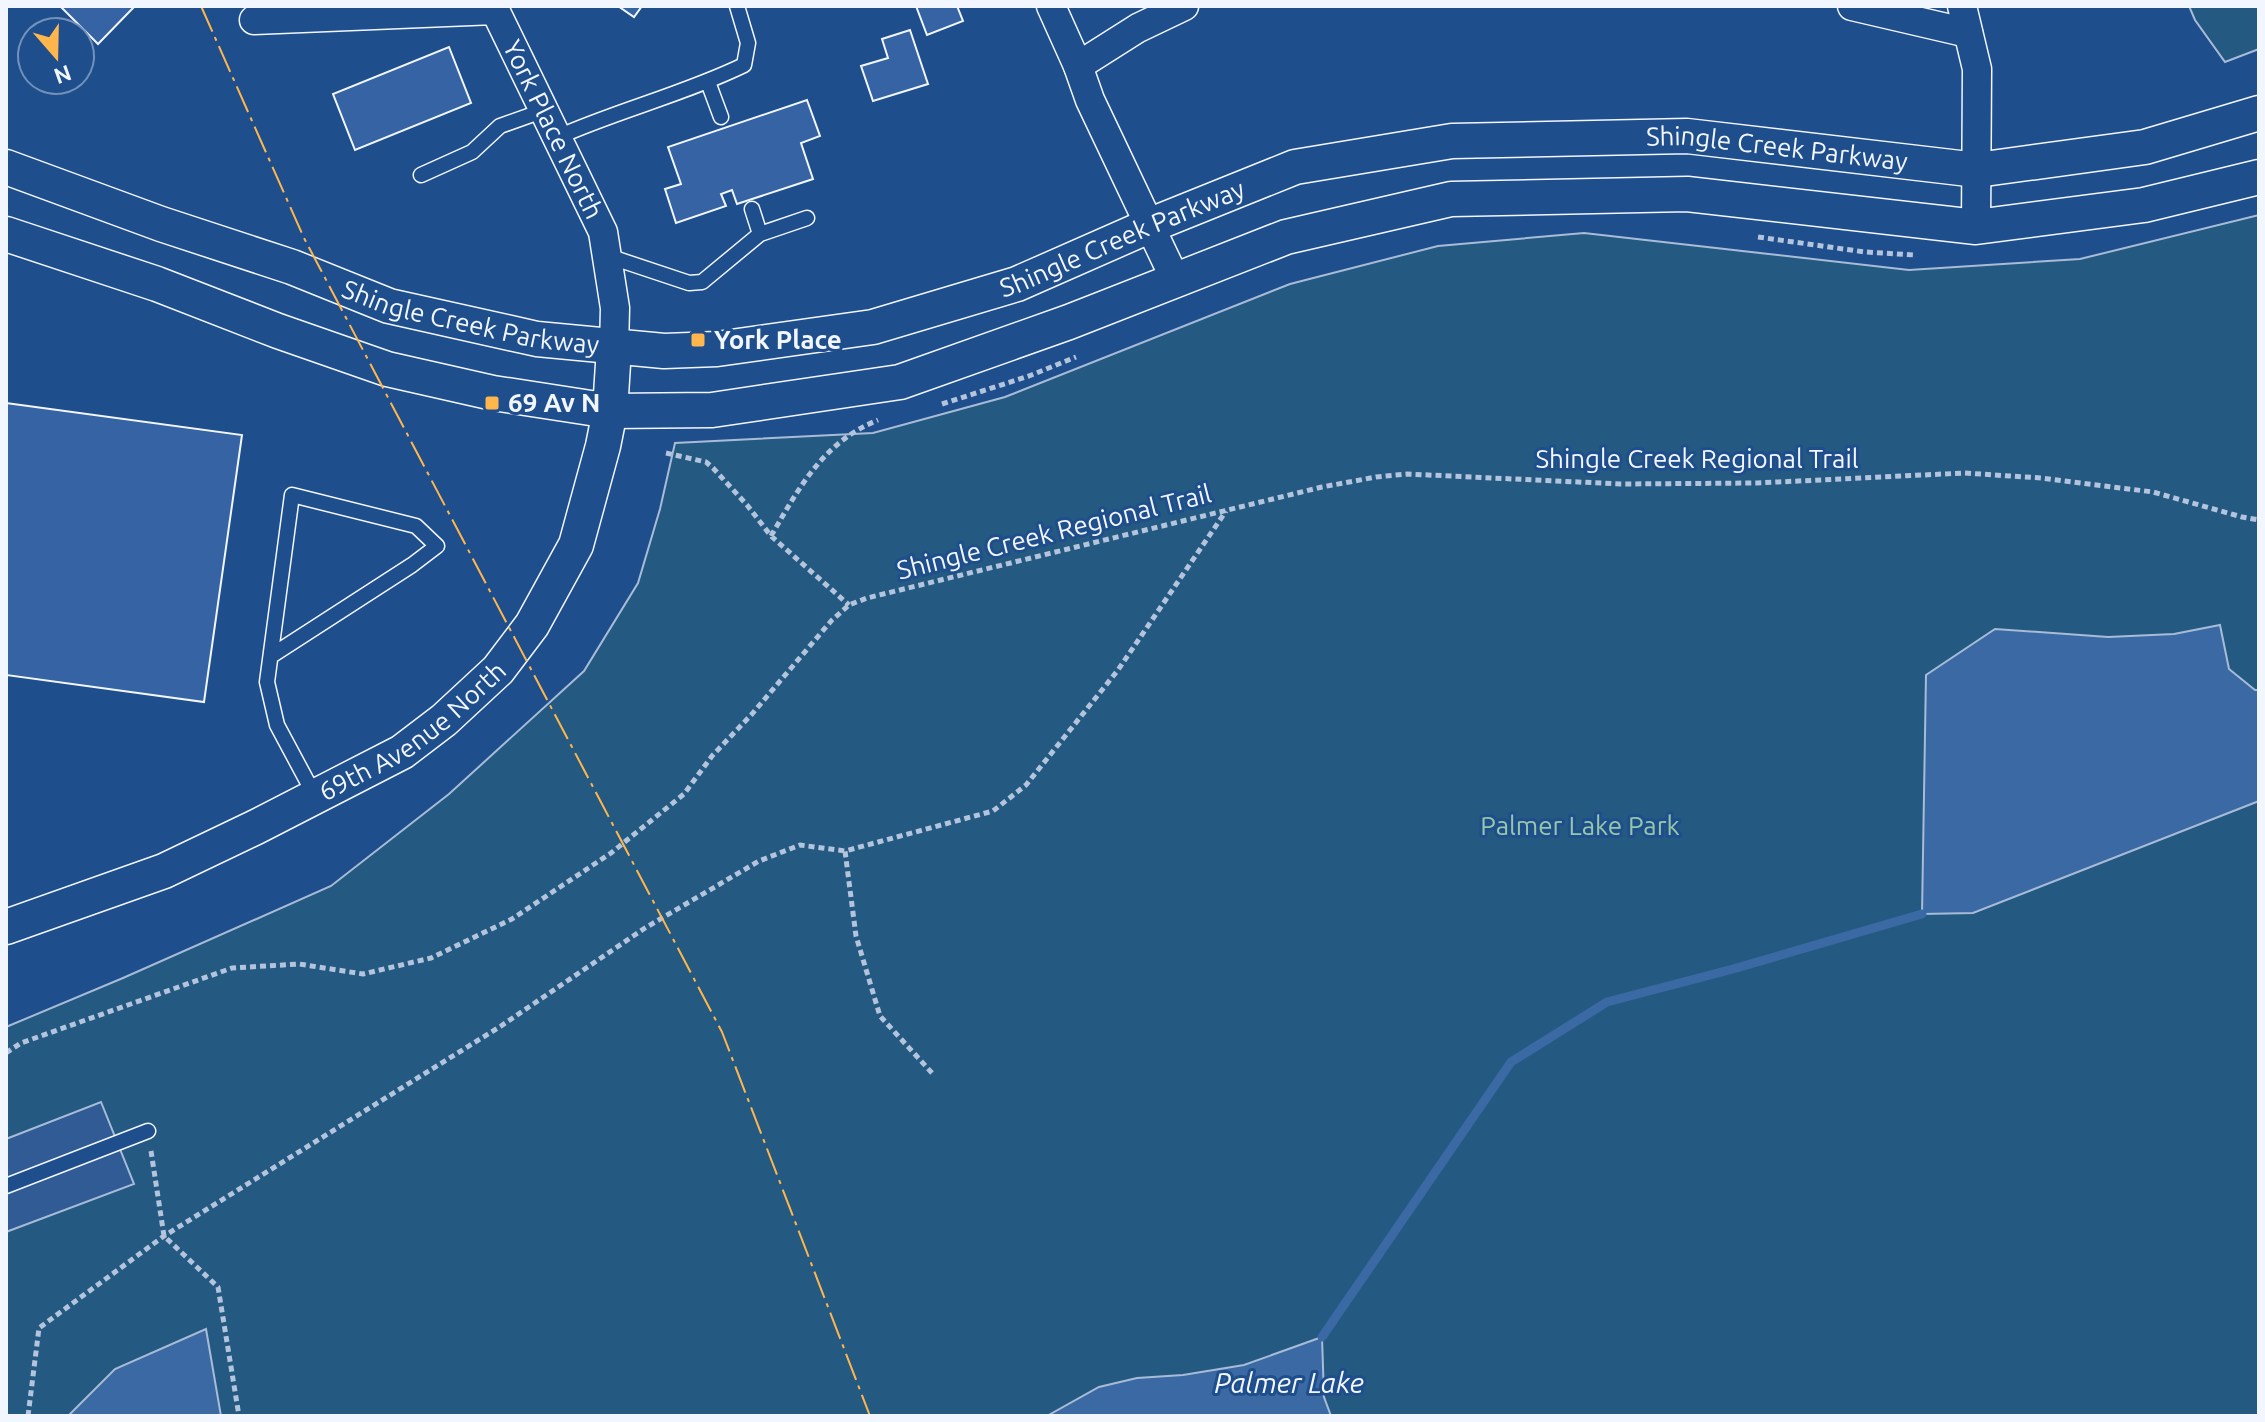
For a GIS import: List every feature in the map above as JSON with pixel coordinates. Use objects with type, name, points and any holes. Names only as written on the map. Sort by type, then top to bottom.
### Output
[{"type":"street","points":[[1051,6],[1090,100],[1175,279]]},
{"type":"street","points":[[1078,66],[1138,28],[1184,6]]},
{"type":"street","points":[[1852,6],[1965,19],[1977,69],[1976,227]]},
{"type":"street","name":"York Place North","points":[[254,20],[495,10],[603,232],[615,308],[614,348]]},
{"type":"street","name":"Shingle Creek Parkway","points":[[6,167],[161,224],[292,267],[389,306],[537,339],[664,351],[717,349],[873,327],[1017,284],[1151,225],[1295,167],[1452,141],[1687,136],[1977,170],[2145,147],[2259,113]]},
{"type":"street","name":"Shingle Creek Parkway","points":[[6,234],[157,284],[387,369],[493,393],[610,411],[712,410],[900,382],[1069,322],[1286,237],[1451,199],[1687,194],[1976,227],[2144,205],[2259,177]]},
{"type":"street","name":"69th Avenue North","points":[[6,927],[164,871],[402,752],[444,720],[498,670],[532,625],[576,545],[610,411],[614,348]]},
{"type":"lane","points":[[558,137],[708,82],[744,65],[748,43],[737,6]]},
{"type":"lane","points":[[708,82],[721,117]]},
{"type":"lane","points":[[421,175],[472,152],[500,126],[545,110]]},
{"type":"lane","points":[[752,209],[760,234]]},
{"type":"lane","points":[[608,256],[689,283],[702,282],[760,234],[807,218]]},
{"type":"lane","points":[[271,656],[437,546],[416,526],[292,495],[267,682],[277,725],[315,796]]},
{"type":"lane","points":[[6,1186],[148,1131]]},
{"type":"path","points":[[1755,237],[1865,252],[1925,256]]},
{"type":"path","points":[[929,408],[1029,376],[1077,356]]},
{"type":"path","points":[[771,536],[798,490],[828,451],[854,431],[883,418]]},
{"type":"path","points":[[666,453],[706,462],[771,536],[849,605]]},
{"type":"path","name":"Shingle Creek Regional Trail","points":[[6,1053],[21,1043],[232,968],[299,964],[363,974],[431,958],[512,919],[611,853],[684,794],[712,756],[832,620],[849,605],[867,598],[1322,487],[1407,474],[1621,484],[1757,483],[1964,473],[2041,478],[2153,492],[2259,520]]},
{"type":"path","points":[[28,1416],[39,1328],[164,1236],[501,1026],[645,928],[759,861],[800,845],[845,851],[993,811],[1026,785],[1118,670],[1226,511]]},
{"type":"path","points":[[845,851],[856,936],[880,1016],[932,1073]]},
{"type":"path","points":[[148,1131],[164,1236],[218,1287],[239,1416]]},
{"type":"green space","points":[[2189,6],[2259,6],[2259,49],[2225,62],[2195,20]]},
{"type":"green space","name":"Palmer Lake Park","points":[[2259,215],[2259,1416],[6,1416],[6,1027],[331,886],[449,794],[584,671],[638,583],[675,443],[873,433],[1005,397],[1290,284],[1438,246],[1584,233],[1909,270],[2080,259]]},
{"type":"shaded area","points":[[101,1102],[134,1184],[6,1232],[6,1139]]},
{"type":"water","points":[[2220,625],[2229,669],[2259,690],[2259,801],[1973,913],[1922,914],[1926,675],[1995,629],[2108,637],[2174,634]]},
{"type":"water","points":[[206,1329],[221,1416],[68,1416],[115,1369]]},
{"type":"water","name":"Palmer Lake","points":[[1322,1337],[1324,1397],[1331,1416],[1047,1416],[1099,1387],[1137,1378],[1183,1375],[1244,1365]]},
{"type":"building","points":[[60,6],[135,6],[98,44],[96,16],[70,16]]},
{"type":"building","points":[[618,6],[642,6],[634,17]]},
{"type":"building","points":[[916,6],[957,6],[963,21],[927,35]]},
{"type":"building","points":[[910,30],[928,84],[873,101],[861,66],[888,58],[882,39]]},
{"type":"building","points":[[449,47],[471,103],[355,150],[333,94]]},
{"type":"building","points":[[807,100],[820,136],[801,143],[813,179],[737,204],[732,190],[721,194],[726,206],[676,223],[665,189],[681,184],[668,147]]},
{"type":"building","points":[[6,403],[242,435],[204,702],[6,675]]},
{"type":"waterway","points":[[1322,1337],[1511,1062],[1607,1002],[1922,914]]},
{"type":"power","points":[[201,6],[304,238],[722,1032],[870,1416]]},
{"type":"place","name":"York Place","points":[[698,340]]},
{"type":"place","name":"69 Av N","points":[[492,403]]}]
